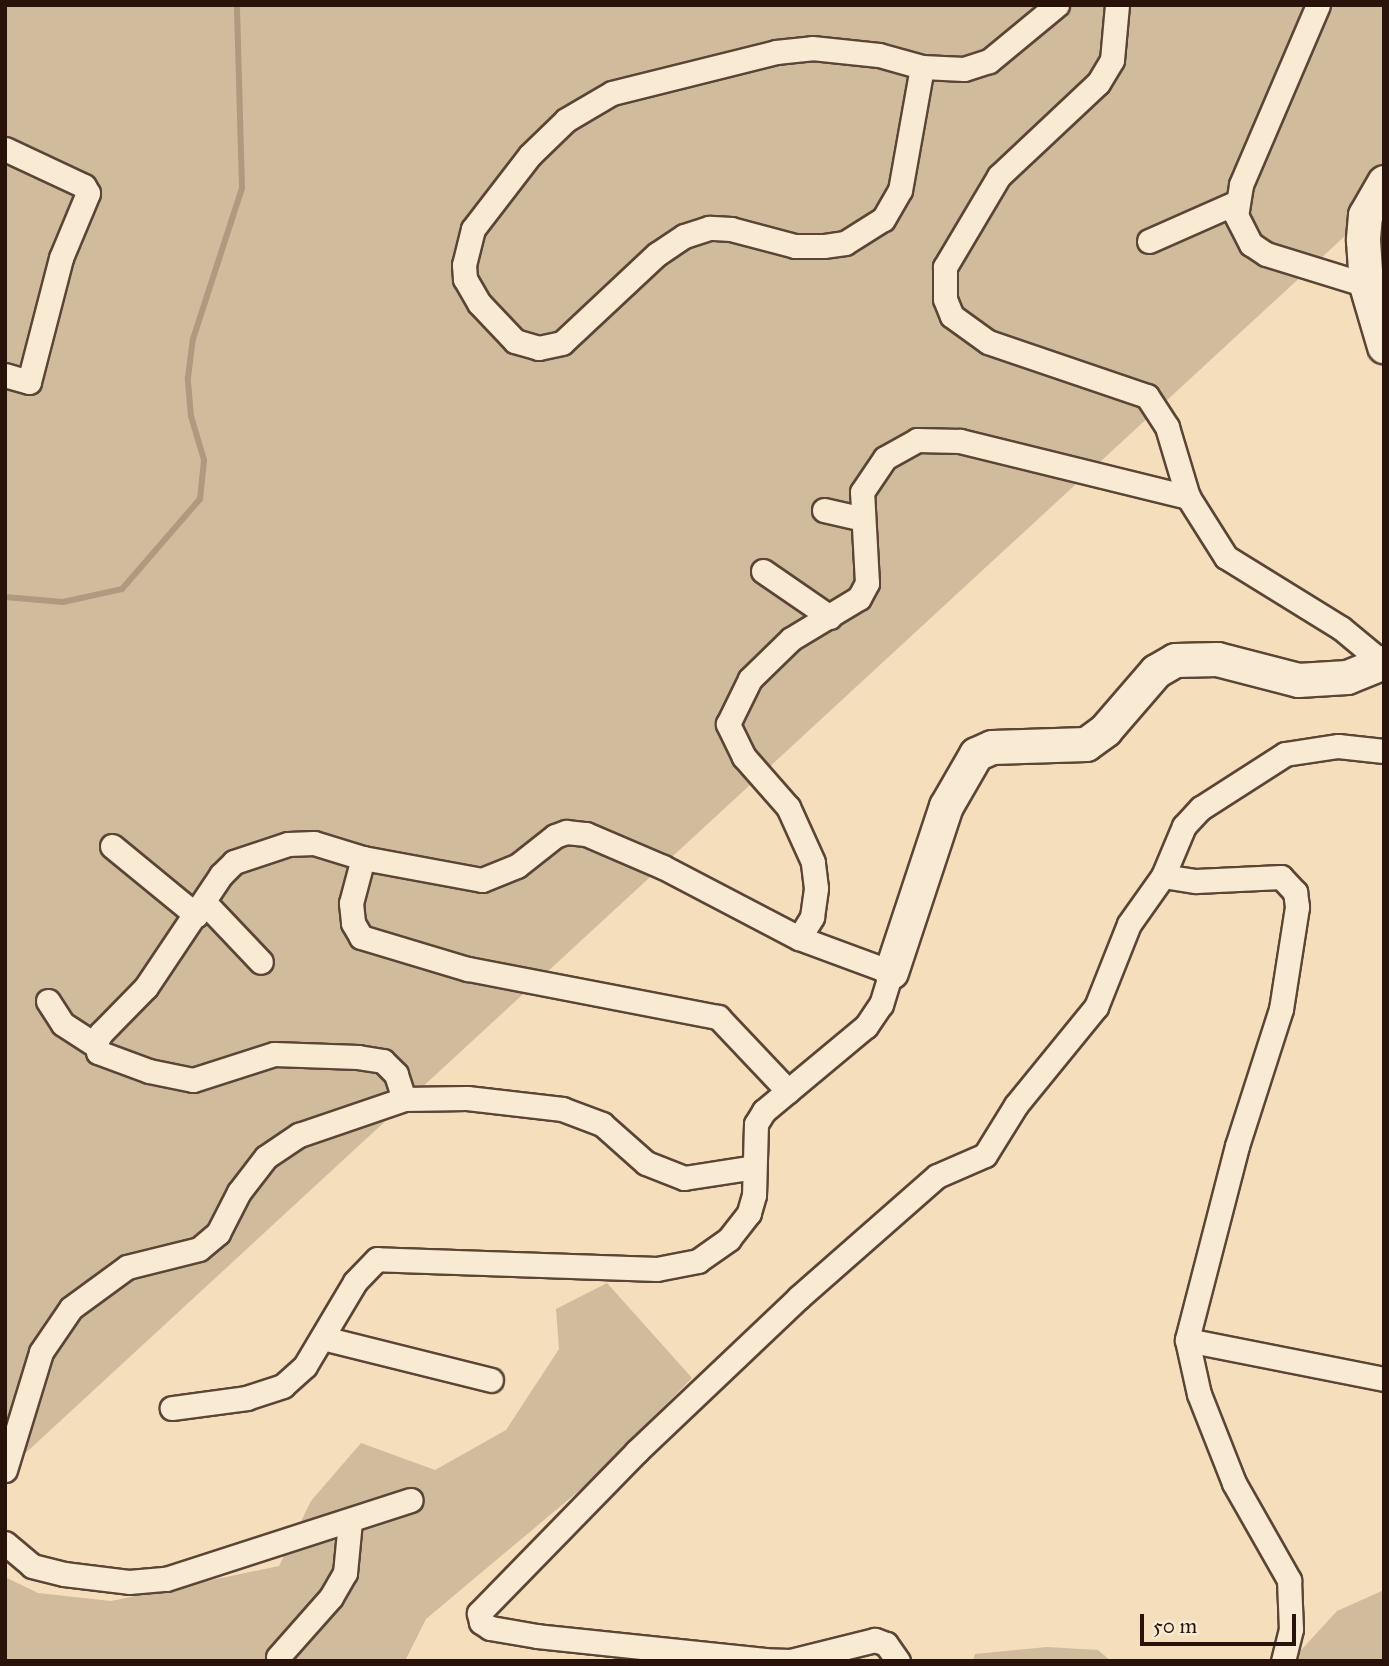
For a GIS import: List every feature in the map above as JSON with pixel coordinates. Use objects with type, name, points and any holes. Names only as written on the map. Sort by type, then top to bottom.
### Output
[{"type":"street","points":[[922,67],[900,190],[883,219],[845,243],[795,246],[731,229],[709,228],[684,236],[657,254],[568,339],[539,348],[514,341],[479,303],[465,279],[464,254],[473,229],[530,155],[566,120],[612,93],[776,52],[812,48],[879,55],[922,67],[964,69],[989,61],[1057,5]]},
{"type":"street","points":[[172,1408],[247,1398],[283,1387],[305,1366],[355,1282],[377,1259],[657,1269],[698,1261],[729,1239],[749,1213],[756,1124],[788,1091],[866,1026],[881,1004],[946,806],[976,754],[992,747],[1086,744],[1105,730],[1156,671],[1175,660],[1217,659],[1298,680],[1347,677],[1383,662],[1342,628],[1226,557],[1188,497],[1167,427],[1147,396],[968,331],[952,316],[943,288],[945,267],[999,176],[1098,83],[1112,60],[1117,5]]},
{"type":"street","points":[[1149,241],[1235,203],[1318,5]]},
{"type":"street","points":[[5,149],[84,186],[88,193],[61,258],[29,382],[5,375]]},
{"type":"street","points":[[1384,182],[1365,215],[1366,285],[1384,346]]},
{"type":"street","points":[[1235,203],[1251,244],[1266,254],[1366,285]]},
{"type":"street","points":[[799,938],[812,917],[816,888],[813,862],[788,807],[744,757],[728,724],[750,679],[791,639],[859,598],[867,583],[860,517],[862,492],[885,458],[917,440],[929,438],[985,447],[1188,497]]},
{"type":"street","points":[[824,510],[860,517]]},
{"type":"street","points":[[763,571],[830,617]]},
{"type":"street","points":[[898,1661],[895,1652],[875,1640],[790,1661],[764,1660],[537,1636],[490,1628],[481,1622],[479,1613],[637,1451],[788,1306],[927,1184],[985,1155],[1016,1105],[1096,1007],[1129,924],[1163,876],[1184,827],[1223,791],[1265,764],[1311,747],[1384,751]]},
{"type":"street","points":[[97,1046],[101,1032],[146,987],[220,875],[255,853],[314,843],[363,858],[482,880],[509,871],[555,836],[566,832],[586,834],[663,867],[799,938],[891,972]]},
{"type":"street","points":[[112,846],[200,909],[261,962]]},
{"type":"street","points":[[363,858],[351,903],[353,923],[367,940],[468,969],[718,1017],[788,1091]]},
{"type":"street","points":[[1163,876],[1196,881],[1281,877],[1295,892],[1297,906],[1281,1009],[1237,1146],[1187,1340],[1199,1394],[1234,1483],[1289,1580],[1291,1629],[1283,1661]]},
{"type":"street","points":[[48,1001],[64,1024],[111,1058],[193,1080],[274,1054],[383,1061],[396,1074],[404,1099]]},
{"type":"street","points":[[5,1470],[41,1352],[71,1308],[127,1267],[199,1249],[218,1233],[239,1192],[266,1157],[299,1135],[404,1099],[467,1098],[562,1109],[602,1124],[646,1163],[684,1178],[754,1167]]},
{"type":"street","points":[[323,1338],[491,1381]]},
{"type":"street","points":[[1187,1340],[1384,1379]]},
{"type":"street","points":[[5,1543],[32,1566],[129,1582],[179,1576],[411,1500]]},
{"type":"street","points":[[278,1657],[331,1597],[345,1573],[350,1521]]},
{"type":"shaded area","points":[[5,5],[1384,5],[1384,200],[5,1472]]},
{"type":"shaded area","points":[[607,1283],[692,1378],[587,1484],[426,1619],[405,1661],[5,1661],[5,1577],[38,1593],[111,1601],[279,1566],[311,1501],[361,1443],[435,1470],[506,1430],[559,1349],[556,1309]]},
{"type":"shaded area","points":[[1384,1590],[1384,1661],[1291,1661],[1337,1611]]},
{"type":"shaded area","points":[[1047,1647],[1098,1650],[1111,1661],[973,1661],[975,1654]]},
{"type":"waterway","points":[[5,597],[63,602],[122,589],[200,499],[204,460],[191,416],[188,378],[193,339],[242,188],[237,5]]}]
